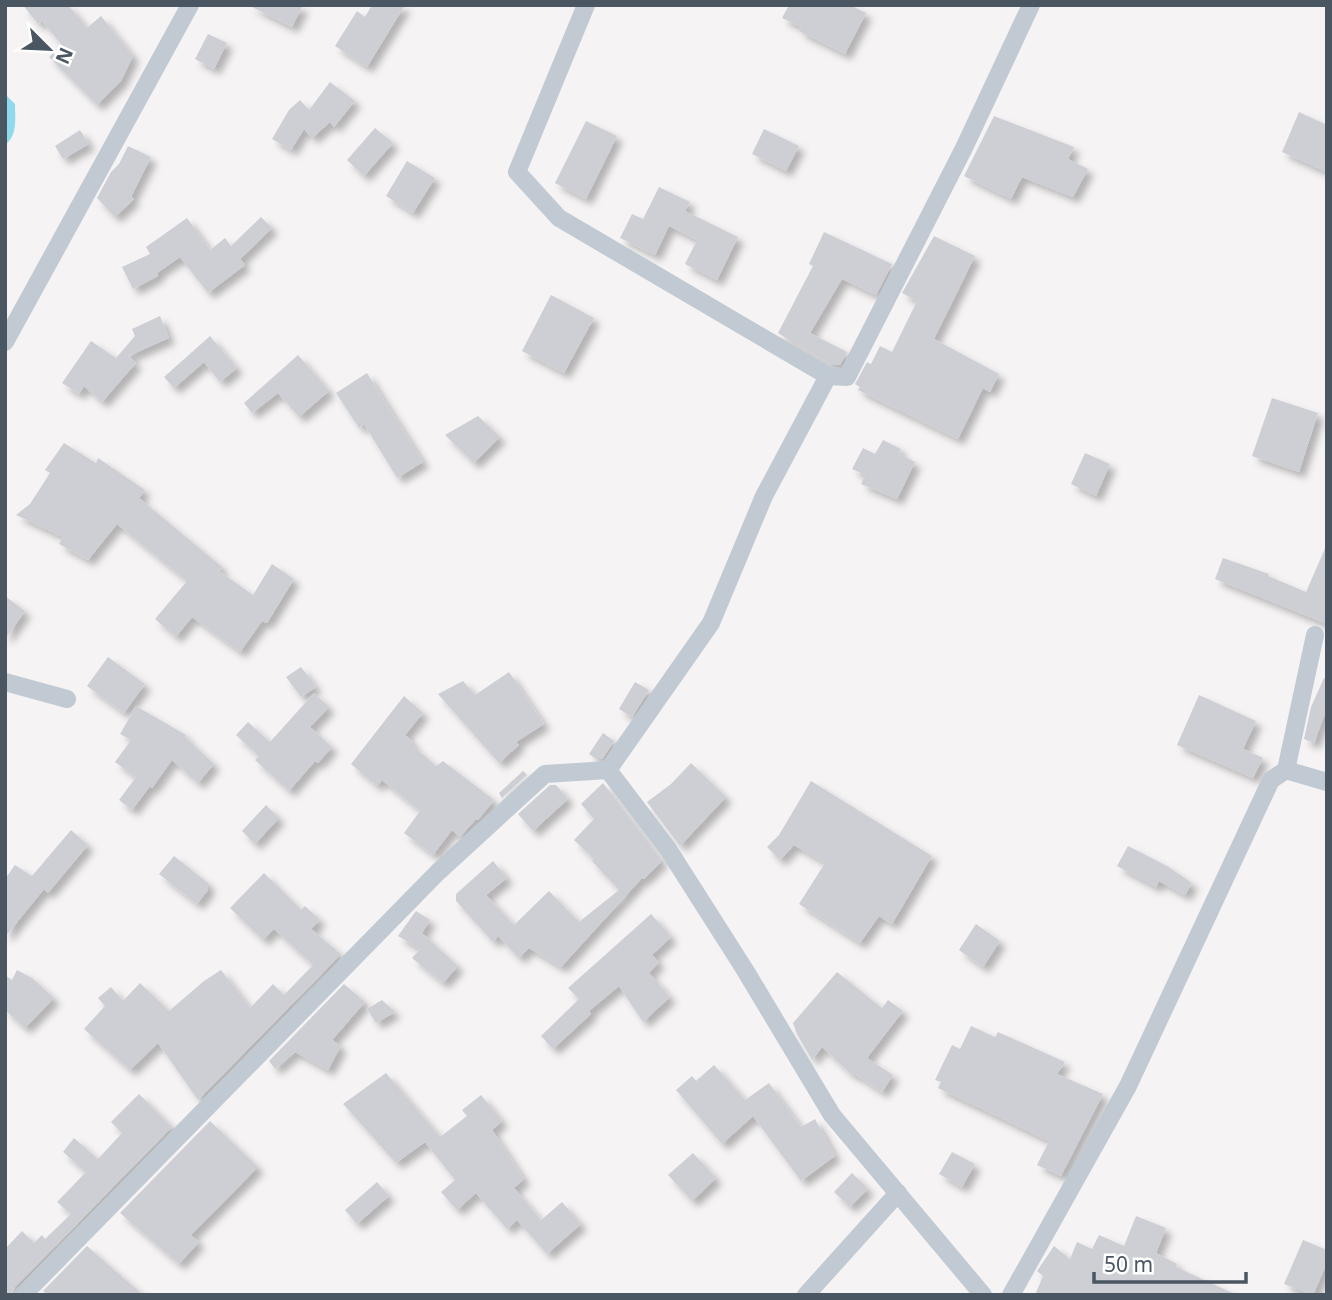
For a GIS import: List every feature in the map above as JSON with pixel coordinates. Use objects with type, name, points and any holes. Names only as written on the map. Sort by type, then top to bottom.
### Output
[{"type":"street","points":[[5,342],[190,5]]},
{"type":"street","points":[[586,5],[517,172],[559,218],[828,376],[847,377],[964,148],[1031,5]]},
{"type":"street","points":[[608,770],[711,623],[764,496],[828,376]]},
{"type":"street","points":[[1011,1295],[1128,1086],[1271,780],[1286,770],[1315,635]]},
{"type":"street","points":[[5,682],[67,699]]},
{"type":"street","points":[[608,770],[668,849],[832,1115],[983,1295]]},
{"type":"street","points":[[23,1295],[438,872],[545,774],[608,770]]},
{"type":"street","points":[[1286,770],[1327,782]]},
{"type":"street","points":[[806,1295],[898,1194]]},
{"type":"water","points":[[5,94],[15,104],[15,126],[5,145]]},
{"type":"building","points":[[23,5],[68,5],[87,28],[101,16],[133,56],[121,81],[97,105],[49,57],[62,45],[42,21],[38,24]]},
{"type":"building","points":[[248,5],[303,5],[292,27]]},
{"type":"building","points":[[372,5],[405,5],[367,67],[335,46],[357,11],[365,17]]},
{"type":"building","points":[[789,5],[850,5],[866,13],[845,54],[799,31],[801,27],[782,18]]},
{"type":"building","points":[[208,34],[227,43],[214,69],[195,59]]},
{"type":"building","points":[[330,82],[355,101],[334,127],[330,122],[312,138],[304,129],[291,150],[272,139],[289,110],[300,100],[309,110]]},
{"type":"building","points":[[1299,112],[1327,125],[1327,172],[1282,152]]},
{"type":"building","points":[[994,116],[1074,147],[1068,159],[1088,169],[1073,197],[1022,177],[1011,199],[964,176]]},
{"type":"building","points":[[586,121],[617,136],[586,199],[555,183]]},
{"type":"building","points":[[375,128],[393,143],[364,176],[347,160]]},
{"type":"building","points":[[764,129],[799,146],[786,171],[752,154]]},
{"type":"building","points":[[80,130],[89,144],[63,159],[55,146]]},
{"type":"building","points":[[128,146],[151,157],[131,197],[134,199],[115,217],[97,198]]},
{"type":"building","points":[[407,161],[435,178],[413,213],[386,196]]},
{"type":"building","points":[[659,187],[690,202],[685,211],[738,237],[717,280],[685,264],[697,240],[669,226],[655,255],[620,238],[632,214],[643,219]]},
{"type":"building","points":[[261,217],[272,228],[240,259],[245,265],[208,293],[180,257],[157,273],[158,276],[133,289],[122,267],[150,254],[146,247],[187,218],[210,250],[225,238],[231,246]]},
{"type":"building","points":[[824,232],[892,264],[876,295],[842,279],[810,333],[847,352],[840,365],[831,365],[778,333],[813,266],[809,264]]},
{"type":"building","points":[[934,236],[975,256],[934,339],[999,374],[990,392],[983,388],[958,439],[858,390],[860,387],[855,384],[867,362],[871,364],[880,346],[892,352],[917,301],[902,293]]},
{"type":"building","points":[[551,295],[594,318],[564,373],[522,351]]},
{"type":"building","points":[[160,316],[169,338],[128,356],[136,363],[102,402],[84,386],[79,394],[62,383],[91,341],[116,358],[135,336],[132,329]]},
{"type":"building","points":[[210,336],[237,368],[220,382],[204,362],[174,388],[164,377]]},
{"type":"building","points":[[298,355],[329,391],[299,417],[278,393],[252,413],[244,403]]},
{"type":"building","points":[[367,373],[423,462],[397,478],[364,424],[359,428],[336,393]]},
{"type":"building","points":[[1272,398],[1318,413],[1299,472],[1252,456]]},
{"type":"building","points":[[478,416],[500,437],[474,463],[445,435]]},
{"type":"building","points":[[883,440],[901,449],[899,454],[915,462],[897,499],[861,484],[865,475],[852,469],[863,448],[875,454]]},
{"type":"building","points":[[64,443],[96,463],[98,458],[145,490],[139,498],[222,567],[219,571],[253,595],[272,564],[294,579],[267,623],[262,621],[240,652],[192,617],[176,637],[155,619],[187,581],[117,524],[88,560],[59,544],[63,537],[16,515],[30,504],[50,473],[45,470]]},
{"type":"building","points":[[1085,453],[1110,464],[1096,496],[1071,484]]},
{"type":"building","points":[[1327,544],[1327,624],[1215,579],[1223,558],[1269,574],[1268,576],[1306,592]]},
{"type":"building","points":[[5,596],[25,611],[5,639]]},
{"type":"building","points":[[108,657],[145,684],[124,713],[87,686]]},
{"type":"building","points":[[301,667],[316,687],[301,697],[286,677]]},
{"type":"building","points":[[509,672],[544,724],[516,742],[519,745],[499,763],[438,694],[463,681],[475,695]]},
{"type":"building","points":[[1324,678],[1327,680],[1327,708],[1314,743],[1304,739],[1311,707]]},
{"type":"building","points":[[635,682],[649,690],[632,717],[619,709]]},
{"type":"building","points":[[314,693],[329,707],[310,727],[332,747],[318,763],[315,761],[289,791],[255,760],[259,756],[236,735],[248,722],[270,742]]},
{"type":"building","points":[[1199,695],[1256,721],[1243,749],[1263,758],[1253,778],[1177,745]]},
{"type":"building","points":[[404,696],[423,713],[405,735],[413,742],[411,744],[436,766],[443,761],[494,800],[460,837],[452,830],[433,855],[404,833],[420,811],[382,780],[377,786],[351,764]]},
{"type":"building","points":[[136,706],[186,735],[185,737],[214,764],[198,783],[172,760],[132,810],[119,800],[136,777],[115,762],[131,740],[120,734]]},
{"type":"building","points":[[603,733],[614,741],[602,759],[596,759],[589,754]]},
{"type":"building","points":[[691,763],[726,797],[680,846],[647,802],[671,784]]},
{"type":"building","points":[[523,771],[527,775],[502,798],[499,793]]},
{"type":"building","points":[[811,781],[932,856],[892,924],[879,916],[860,943],[799,904],[825,863],[794,845],[780,860],[767,847],[779,835]]},
{"type":"building","points":[[603,783],[662,861],[642,878],[561,967],[529,948],[519,958],[498,936],[493,942],[456,901],[456,894],[493,861],[507,878],[486,895],[514,925],[549,891],[579,922],[619,890],[592,861],[594,859],[574,840],[594,819],[581,804]]},
{"type":"building","points":[[550,785],[556,785],[568,799],[533,831],[518,814]]},
{"type":"building","points":[[266,805],[279,818],[255,844],[242,831]]},
{"type":"building","points":[[71,830],[88,845],[48,893],[44,889],[5,937],[5,879],[15,865],[32,876]]},
{"type":"building","points":[[1128,846],[1167,866],[1192,883],[1185,895],[1159,881],[1156,887],[1117,866]]},
{"type":"building","points":[[174,856],[208,883],[208,890],[197,904],[159,874]]},
{"type":"building","points":[[264,873],[301,910],[305,906],[320,920],[311,929],[341,954],[198,1100],[158,1043],[130,1070],[84,1029],[105,1006],[98,998],[111,987],[123,1001],[140,983],[169,1011],[221,970],[250,1008],[273,984],[284,995],[313,965],[274,929],[263,940],[230,908]]},
{"type":"building","points":[[416,911],[430,920],[422,933],[458,966],[443,983],[412,958],[420,949],[398,936]]},
{"type":"building","points":[[651,914],[671,937],[652,955],[659,962],[649,973],[670,997],[643,1022],[619,986],[589,1011],[591,1014],[553,1049],[541,1036],[579,999],[568,988]]},
{"type":"building","points":[[976,924],[1000,941],[983,967],[959,950]]},
{"type":"building","points":[[17,970],[32,978],[54,998],[25,1028],[5,1010],[5,975],[12,980]]},
{"type":"building","points":[[837,972],[882,1008],[888,1000],[903,1011],[867,1058],[893,1075],[882,1092],[853,1073],[852,1075],[822,1047],[812,1060],[797,1034],[793,1023]]},
{"type":"building","points":[[344,984],[365,1002],[332,1040],[341,1046],[328,1070],[295,1052],[275,1069],[269,1061]]},
{"type":"building","points":[[382,1000],[395,1012],[376,1023],[367,1009]]},
{"type":"building","points":[[971,1026],[995,1037],[998,1032],[1065,1062],[1057,1074],[1103,1094],[1061,1176],[1037,1165],[1049,1141],[938,1088],[941,1082],[935,1080],[952,1045],[960,1049]]},
{"type":"building","points":[[714,1065],[745,1100],[769,1083],[801,1127],[815,1119],[835,1156],[801,1181],[753,1116],[722,1144],[676,1090],[692,1076],[696,1081]]},
{"type":"building","points":[[386,1073],[440,1137],[467,1116],[462,1110],[481,1095],[502,1121],[492,1130],[524,1179],[514,1188],[541,1220],[562,1202],[581,1224],[547,1254],[517,1220],[507,1229],[476,1193],[457,1210],[441,1192],[455,1180],[425,1142],[396,1163],[343,1104]]},
{"type":"building","points":[[139,1094],[172,1127],[15,1287],[11,1295],[5,1295],[5,1249],[22,1231],[34,1243],[42,1235],[45,1239],[71,1214],[57,1202],[86,1172],[63,1152],[74,1138],[98,1159],[122,1133],[111,1122]]},
{"type":"building","points":[[210,1121],[258,1167],[191,1235],[199,1242],[179,1264],[120,1213]]},
{"type":"building","points":[[952,1152],[975,1164],[962,1187],[939,1174]]},
{"type":"building","points":[[693,1153],[716,1178],[692,1201],[668,1175]]},
{"type":"building","points":[[852,1173],[868,1189],[850,1207],[834,1192]]},
{"type":"building","points":[[377,1182],[389,1196],[357,1224],[345,1210]]},
{"type":"building","points":[[1136,1216],[1166,1228],[1156,1253],[1177,1264],[1176,1267],[1237,1295],[1035,1295],[1043,1276],[1037,1271],[1054,1246],[1070,1259],[1077,1242],[1092,1249],[1099,1235],[1124,1246]]},
{"type":"building","points":[[1303,1240],[1327,1250],[1327,1263],[1313,1295],[1284,1284]]},
{"type":"building","points":[[87,1246],[143,1295],[48,1295],[43,1291]]}]
